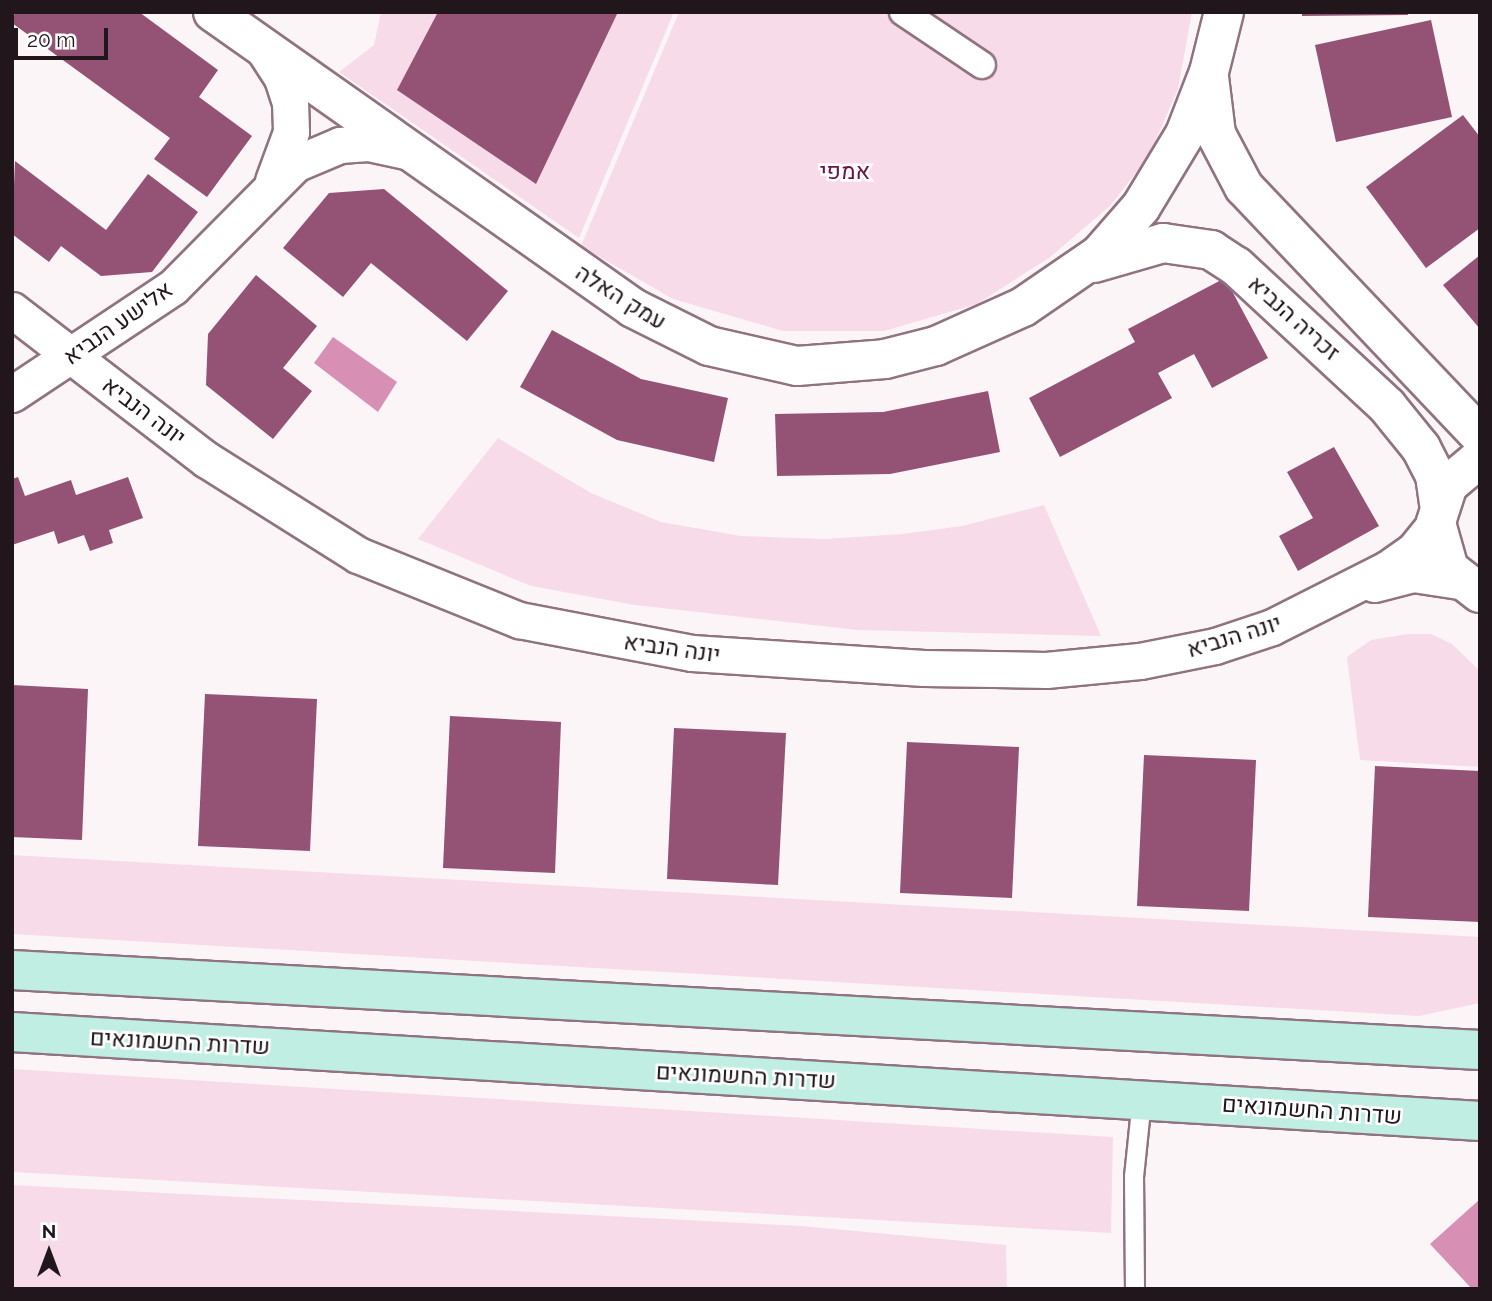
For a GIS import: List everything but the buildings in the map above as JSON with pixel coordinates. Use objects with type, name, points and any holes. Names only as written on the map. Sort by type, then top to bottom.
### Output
[{"type":"main road","points":[[15,969],[1480,1050]]},
{"type":"main road","points":[[1405,1046],[1480,1023]]},
{"type":"main road","name":"שדרות החשמונאים","points":[[12,1032],[1142,1100],[1469,1124]]},
{"type":"street","name":"עמק האלה","points":[[213,12],[633,308],[709,346],[746,357],[797,366],[839,366],[936,346],[1023,307],[1082,267]]},
{"type":"street","points":[[903,12],[982,65]]},
{"type":"street","points":[[1082,267],[1110,245],[1166,172],[1209,72],[1224,12]]},
{"type":"street","name":"אלישע הנביא","points":[[264,50],[282,78],[290,102],[291,132],[273,181]]},
{"type":"street","name":"זכריה הנביא","points":[[1209,72],[1216,134],[1244,187],[1480,436]]},
{"type":"street","name":"אלישע הנביא","points":[[12,394],[173,287],[273,181],[295,164],[340,145],[368,143],[407,150]]},
{"type":"street","name":"זכריה הנביא","points":[[1082,267],[1163,243],[1211,250],[1236,266],[1387,406],[1421,448],[1435,475],[1442,554],[1470,587]]},
{"type":"street","name":"יונה הנביא","points":[[12,310],[207,460],[358,555],[519,620],[606,639],[703,654],[924,668],[1046,670],[1140,660],[1215,646],[1272,627],[1337,595],[1414,550],[1437,513]]},
{"type":"street","points":[[1437,513],[1460,470],[1480,458]]},
{"type":"street","name":"יונה הנביא","points":[[1337,595],[1413,574],[1470,587]]},
{"type":"lane","points":[[1135,1289],[1134,1177],[1142,1100]]},
{"type":"green space","points":[[381,12],[674,12],[579,238],[339,72],[374,45]]},
{"type":"green space","name":"אמפי","points":[[679,12],[1192,12],[1178,89],[1149,156],[1110,206],[1049,258],[977,304],[884,331],[783,331],[673,299],[581,246]]},
{"type":"green space","points":[[498,438],[591,493],[661,522],[741,536],[825,539],[902,534],[962,526],[1044,505],[1101,636],[857,630],[635,605],[531,586],[418,539]]},
{"type":"green space","points":[[1408,634],[1431,634],[1452,644],[1478,669],[1480,767],[1360,760],[1347,657],[1371,640]]},
{"type":"green space","points":[[12,855],[1480,937],[1480,1003],[1419,1016],[12,934]]},
{"type":"green space","points":[[12,1069],[1113,1137],[1111,1233],[12,1172]]},
{"type":"green space","points":[[12,1185],[802,1226],[1006,1245],[1007,1289],[12,1289]]},
{"type":"shaded area","points":[[333,337],[397,382],[378,412],[314,363]]},
{"type":"shaded area","points":[[1479,1200],[1480,1289],[1472,1289],[1430,1244]]}]
